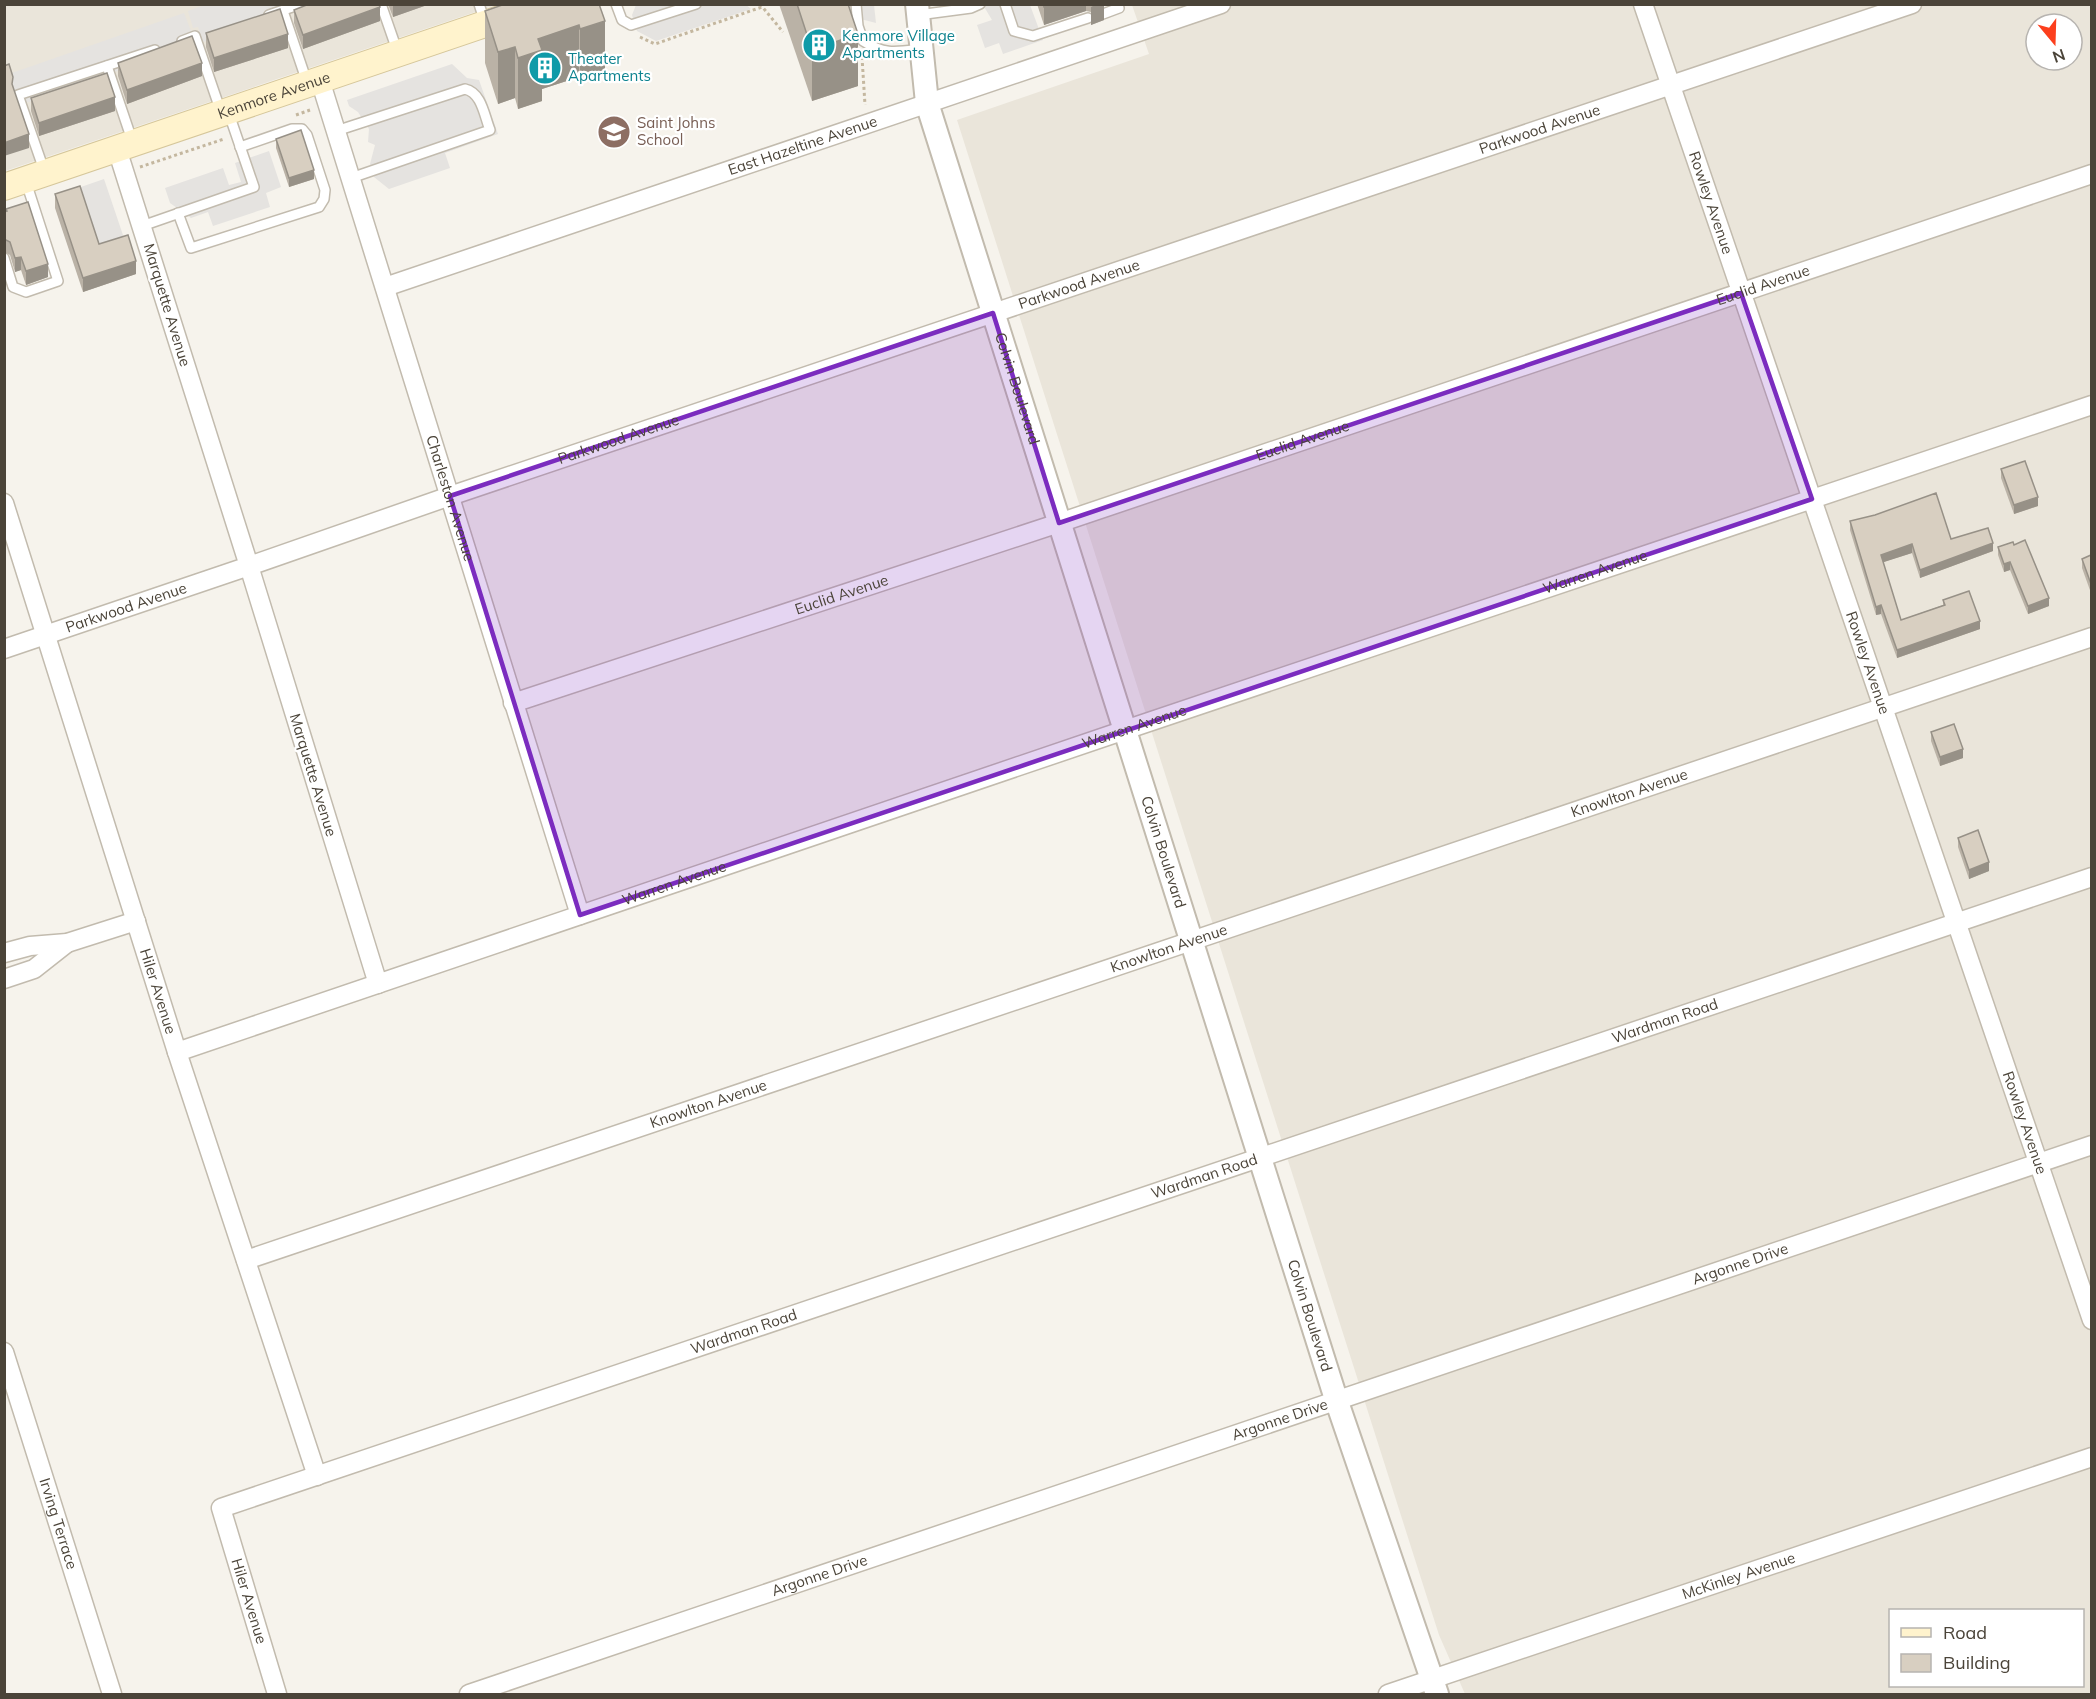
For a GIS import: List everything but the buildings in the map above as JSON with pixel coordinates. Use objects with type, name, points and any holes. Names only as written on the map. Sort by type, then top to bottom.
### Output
[{"type":"main road","name":"Kenmore Avenue","points":[[25,180],[398,54],[483,14],[544,4]]},
{"type":"street","name":"East Hazeltine Avenue","points":[[385,287],[1221,4]]},
{"type":"street","name":"Rowley Avenue","points":[[1643,4],[2091,1320]]},
{"type":"street","name":"Parkwood Avenue","points":[[4,649],[450,496],[1912,4]]},
{"type":"street","name":"Colvin Boulevard","points":[[918,10],[927,103],[1336,1400],[1434,1687]]},
{"type":"street","name":"Charleston Avenue","points":[[314,82],[336,131],[580,915]]},
{"type":"street","name":"Marquette Avenue","points":[[125,146],[142,226],[378,984]]},
{"type":"street","name":"Euclid Avenue","points":[[513,703],[1059,523],[2091,174]]},
{"type":"street","name":"Warren Avenue","points":[[177,1053],[1125,730],[2091,405]]},
{"type":"street","name":"Hiler Avenue","points":[[4,503],[177,1053],[317,1476]]},
{"type":"street","name":"Knowlton Avenue","points":[[246,1260],[2091,637]]},
{"type":"street","name":"Wardman Road","points":[[221,1508],[2091,877]]},
{"type":"street","points":[[4,953],[30,946],[67,943],[136,921]]},
{"type":"street","points":[[4,979],[34,969],[67,943]]},
{"type":"street","name":"Argonne Drive","points":[[469,1695],[2091,1145]]},
{"type":"street","name":"Irving Terrace","points":[[4,1352],[112,1695]]},
{"type":"street","name":"McKinley Avenue","points":[[1388,1695],[1434,1687],[2091,1457]]},
{"type":"street","name":"Hiler Avenue","points":[[221,1508],[277,1695]]},
{"type":"lane","points":[[261,18],[301,4]]},
{"type":"lane","points":[[381,4],[398,54]]},
{"type":"lane","points":[[616,4],[622,20],[631,25],[696,4]]},
{"type":"lane","points":[[856,4],[862,41],[876,50],[894,52],[921,49]]},
{"type":"lane","points":[[918,10],[970,8],[980,4]]},
{"type":"lane","points":[[1005,4],[1014,31],[1032,36],[1089,18]]},
{"type":"lane","points":[[1103,14],[1119,8],[1118,4]]},
{"type":"lane","points":[[283,11],[314,82]]},
{"type":"lane","points":[[142,226],[254,187],[195,36],[173,44]]},
{"type":"lane","points":[[4,258],[9,288],[26,292],[58,280],[25,180],[18,95],[162,47]]},
{"type":"lane","points":[[107,66],[125,146]]},
{"type":"lane","points":[[336,131],[465,89],[471,90],[479,98],[489,130],[351,178]]},
{"type":"lane","points":[[178,213],[190,248],[319,207],[324,199],[325,190],[307,135],[302,129],[292,129],[240,147]]},
{"type":"path","points":[[655,44],[761,6],[783,32]]},
{"type":"path","points":[[862,53],[865,112]]},
{"type":"highlighted area","points":[[1741,293],[1812,499],[580,915],[450,496],[993,313],[1059,523]]},
{"type":"shaded area","points":[[5,4],[496,5],[5,171]]},
{"type":"shaded area","points":[[207,4],[314,5],[203,42],[198,27],[193,28],[188,11]]},
{"type":"shaded area","points":[[745,4],[751,9],[656,41],[637,31],[632,15],[636,5]]},
{"type":"shaded area","points":[[844,5],[874,5],[876,23],[845,15]]},
{"type":"shaded area","points":[[983,5],[1030,5],[1043,40],[1003,54],[999,43],[985,48],[977,25],[992,20]]},
{"type":"shaded area","points":[[1132,5],[2091,5],[2091,1694],[1465,1694],[1439,1635],[957,120],[1149,54]]},
{"type":"shaded area","points":[[184,13],[191,31],[195,30],[200,42],[20,105],[9,74]]},
{"type":"shaded area","points":[[452,64],[467,78],[479,80],[498,134],[445,153],[450,168],[389,189],[374,177],[370,164],[375,145],[368,142],[369,129],[358,112],[349,106],[347,100]]},
{"type":"shaded area","points":[[269,151],[281,187],[266,193],[270,207],[213,226],[208,212],[191,218],[170,203],[165,188],[223,168],[229,185],[241,182],[235,163]]},
{"type":"shaded area","points":[[104,179],[126,244],[100,253],[78,188]]},
{"type":"place","name":"Kenmore Village Apartments","points":[[819,45]]},
{"type":"place","name":"Theater Apartments","points":[[545,68]]},
{"type":"place","name":"Saint Johns School","points":[[614,132]]}]
